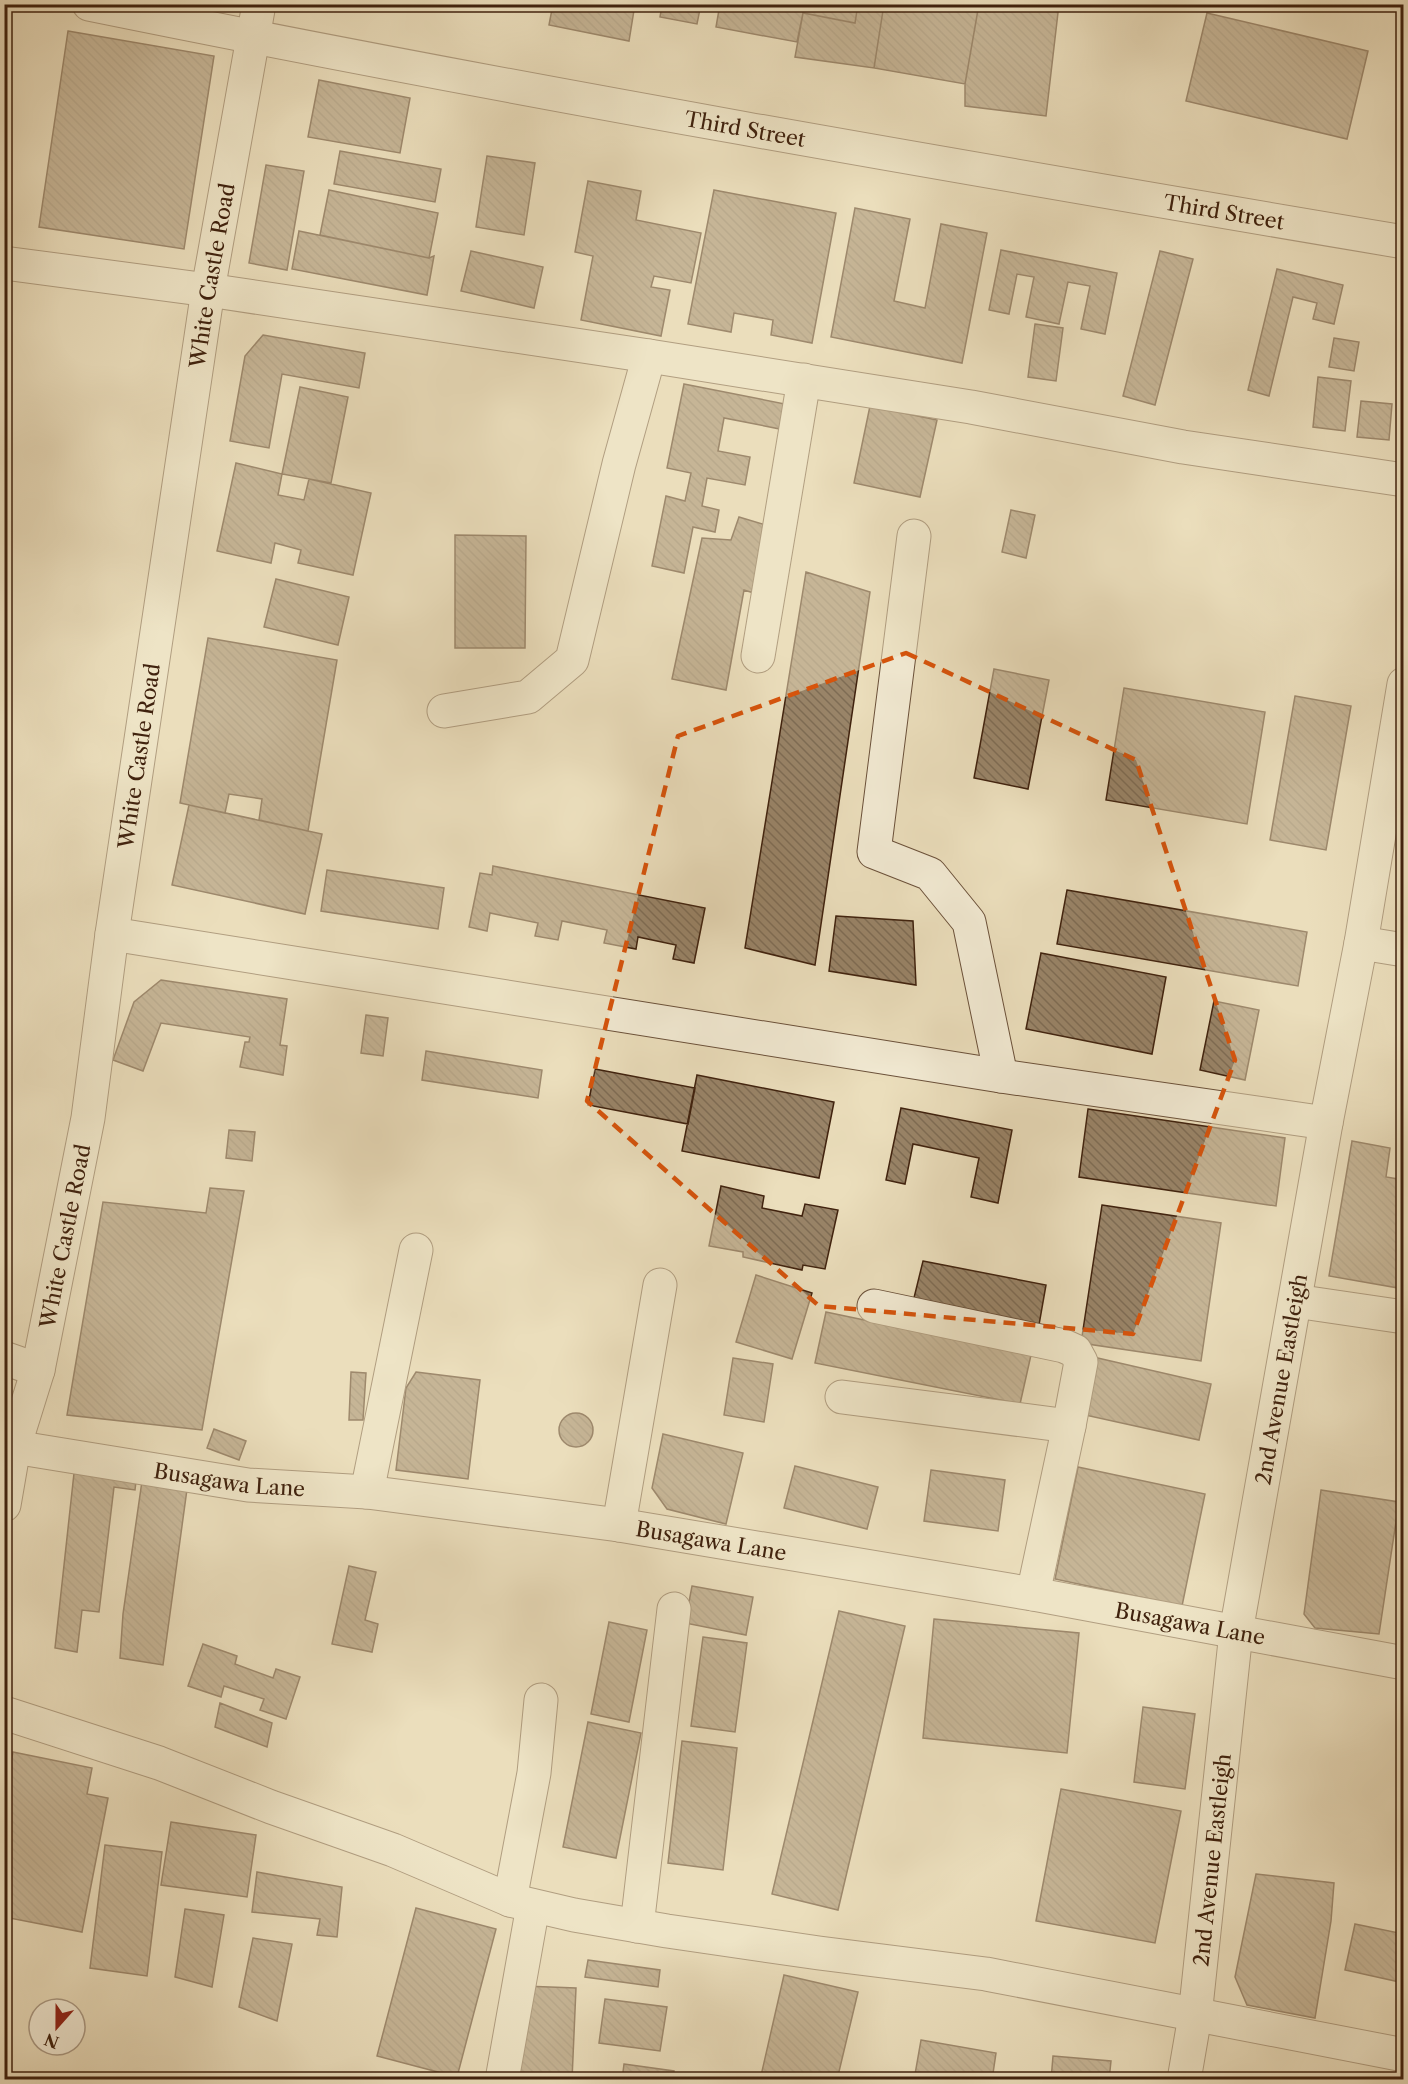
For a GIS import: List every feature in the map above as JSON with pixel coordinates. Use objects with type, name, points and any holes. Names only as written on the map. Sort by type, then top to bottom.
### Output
[{"type":"street","name":"Third Street","points":[[89,4],[254,38],[866,151],[1404,242]]},
{"type":"street","name":"White Castle Road","points":[[4,1505],[14,1447],[38,1370],[88,1118],[112,934],[208,290],[259,4]]},
{"type":"street","points":[[4,263],[208,290],[804,380],[971,407],[1183,447],[1404,480]]},
{"type":"street","points":[[444,711],[528,697],[572,660],[619,464],[649,356]]},
{"type":"street","points":[[758,657],[804,380]]},
{"type":"street","points":[[914,536],[874,852],[930,874],[969,922],[1001,1076]]},
{"type":"street","name":"2nd Avenue Eastleigh","points":[[1184,2079],[1195,2016],[1236,1632],[1326,1123],[1361,943],[1404,684]]},
{"type":"street","points":[[112,934],[1001,1076],[1326,1123]]},
{"type":"street","points":[[1361,943],[1404,950]]},
{"type":"street","points":[[367,1492],[416,1250]]},
{"type":"street","points":[[619,1525],[660,1285]]},
{"type":"street","points":[[1295,1301],[1404,1317]]},
{"type":"street","points":[[874,1306],[1064,1346],[1075,1352],[1081,1362],[1070,1426],[1033,1594]]},
{"type":"street","points":[[4,1358],[38,1370]]},
{"type":"street","points":[[842,1397],[1070,1426]]},
{"type":"street","name":"Busagawa Lane","points":[[14,1447],[248,1485],[367,1492],[619,1525],[1033,1594],[1404,1663]]},
{"type":"street","points":[[637,1926],[674,1609]]},
{"type":"street","points":[[502,2079],[541,1700]]},
{"type":"street","points":[[4,1713],[159,1762],[272,1807],[393,1850],[521,1903],[637,1926],[819,1953],[986,1974],[1404,2055]]},
{"type":"highlighted area","points":[[906,653],[1136,760],[1235,1060],[1133,1334],[819,1306],[587,1101],[678,736]]},
{"type":"building","points":[[553,4],[635,4],[629,41],[549,25]]},
{"type":"building","points":[[660,4],[701,4],[697,24],[660,17],[662,5]]},
{"type":"building","points":[[720,4],[858,4],[855,23],[803,13],[797,42],[716,27]]},
{"type":"building","points":[[858,4],[884,4],[874,68],[795,57],[803,13],[855,23]]},
{"type":"building","points":[[884,4],[979,4],[965,84],[874,68]]},
{"type":"building","points":[[979,4],[1059,4],[1046,116],[965,106],[965,84]]},
{"type":"building","points":[[1376,4],[1404,4],[1404,8]]},
{"type":"building","points":[[1207,13],[1368,51],[1347,139],[1186,101]]},
{"type":"building","points":[[68,31],[214,56],[184,249],[39,227]]},
{"type":"building","points":[[319,80],[410,98],[400,153],[308,137]]},
{"type":"building","points":[[340,151],[441,169],[435,202],[334,184]]},
{"type":"building","points":[[487,156],[535,163],[524,235],[476,227]]},
{"type":"building","points":[[266,165],[304,171],[287,270],[249,263]]},
{"type":"building","points":[[588,181],[641,191],[636,220],[701,233],[691,283],[654,276],[651,287],[670,290],[661,336],[581,320],[593,256],[575,252]]},
{"type":"building","points":[[329,190],[438,213],[429,258],[320,235]]},
{"type":"building","points":[[714,190],[836,213],[812,343],[771,335],[773,320],[734,313],[731,332],[688,324]]},
{"type":"building","points":[[855,208],[910,219],[894,301],[925,308],[941,224],[987,233],[962,363],[831,337]]},
{"type":"building","points":[[299,231],[429,258],[434,256],[427,295],[292,269]]},
{"type":"building","points":[[1001,250],[1117,273],[1105,334],[1081,329],[1090,286],[1068,282],[1059,324],[1026,317],[1034,277],[1017,274],[1009,314],[989,310]]},
{"type":"building","points":[[471,251],[543,267],[534,308],[461,291]]},
{"type":"building","points":[[1160,251],[1193,259],[1155,405],[1123,396]]},
{"type":"building","points":[[1277,269],[1343,285],[1334,324],[1313,319],[1317,303],[1293,297],[1269,396],[1248,390]]},
{"type":"building","points":[[1035,324],[1063,328],[1056,381],[1028,377]]},
{"type":"building","points":[[263,335],[365,353],[359,388],[282,374],[269,448],[230,441],[245,356]]},
{"type":"building","points":[[1334,338],[1359,342],[1354,371],[1329,367]]},
{"type":"building","points":[[1318,377],[1351,381],[1345,431],[1313,427]]},
{"type":"building","points":[[684,384],[785,404],[780,429],[724,418],[718,451],[750,457],[745,485],[707,478],[702,506],[719,510],[715,532],[693,527],[684,573],[652,566],[666,496],[685,501],[691,473],[667,468]]},
{"type":"building","points":[[300,387],[348,397],[331,483],[282,474]]},
{"type":"building","points":[[1361,401],[1392,404],[1389,440],[1357,437]]},
{"type":"building","points":[[870,406],[937,420],[920,497],[854,483]]},
{"type":"building","points":[[236,463],[282,474],[278,495],[304,500],[309,479],[371,493],[353,575],[298,563],[301,550],[275,543],[271,563],[217,551]]},
{"type":"building","points":[[1011,510],[1035,515],[1026,558],[1002,552]]},
{"type":"building","points":[[739,517],[769,526],[757,594],[744,590],[726,690],[672,679],[702,538],[731,540]]},
{"type":"building","points":[[455,535],[526,536],[525,648],[455,648]]},
{"type":"building","points":[[806,572],[870,592],[815,965],[745,948]]},
{"type":"building","points":[[276,579],[349,597],[338,645],[264,627]]},
{"type":"building","points":[[208,638],[337,660],[308,831],[259,820],[262,799],[229,794],[225,813],[180,803]]},
{"type":"building","points":[[994,669],[1049,680],[1028,789],[974,778]]},
{"type":"building","points":[[1124,688],[1265,712],[1247,824],[1106,800]]},
{"type":"building","points":[[1295,696],[1351,706],[1326,850],[1270,840]]},
{"type":"building","points":[[189,805],[322,834],[305,914],[172,885]]},
{"type":"building","points":[[493,866],[705,908],[694,963],[673,959],[676,945],[638,937],[636,949],[604,943],[607,930],[562,921],[558,940],[535,936],[538,923],[490,913],[487,931],[469,927],[480,873],[492,875]]},
{"type":"building","points":[[327,870],[444,888],[438,929],[321,911]]},
{"type":"building","points":[[1067,890],[1307,932],[1298,986],[1057,944]]},
{"type":"building","points":[[836,916],[913,921],[916,985],[829,971]]},
{"type":"building","points":[[1041,953],[1166,977],[1152,1054],[1026,1029]]},
{"type":"building","points":[[161,980],[287,999],[280,1045],[287,1046],[283,1075],[240,1067],[245,1042],[249,1042],[250,1037],[161,1023],[143,1071],[113,1060],[134,1002]]},
{"type":"building","points":[[1214,1001],[1259,1010],[1245,1080],[1200,1070]]},
{"type":"building","points":[[366,1015],[388,1018],[383,1056],[361,1053]]},
{"type":"building","points":[[426,1051],[542,1070],[538,1098],[422,1080]]},
{"type":"building","points":[[595,1069],[695,1088],[688,1124],[588,1105]]},
{"type":"building","points":[[697,1075],[834,1102],[819,1178],[682,1151]]},
{"type":"building","points":[[901,1108],[1012,1130],[998,1203],[971,1197],[979,1158],[913,1144],[905,1184],[886,1180]]},
{"type":"building","points":[[1088,1109],[1285,1138],[1276,1206],[1079,1177]]},
{"type":"building","points":[[229,1130],[255,1132],[252,1161],[226,1158]]},
{"type":"building","points":[[1352,1141],[1390,1148],[1386,1177],[1404,1180],[1404,1289],[1329,1276]]},
{"type":"building","points":[[721,1186],[764,1196],[762,1208],[802,1216],[805,1204],[838,1210],[825,1269],[803,1265],[802,1270],[743,1257],[743,1252],[709,1246]]},
{"type":"building","points":[[210,1188],[244,1191],[202,1430],[67,1415],[103,1202],[206,1213]]},
{"type":"building","points":[[1102,1205],[1221,1223],[1201,1361],[1081,1343]]},
{"type":"building","points":[[923,1261],[1046,1285],[1039,1325],[913,1302]]},
{"type":"building","points":[[756,1275],[812,1293],[792,1359],[736,1342]]},
{"type":"building","points":[[826,1312],[1031,1355],[1020,1404],[815,1363]]},
{"type":"building","points":[[1089,1356],[1211,1384],[1199,1440],[1076,1413]]},
{"type":"building","points":[[733,1358],[773,1364],[764,1422],[724,1415]]},
{"type":"building","points":[[351,1372],[366,1373],[363,1420],[349,1420]]},
{"type":"building","points":[[416,1372],[480,1380],[468,1479],[396,1470],[406,1388]]},
{"type":"building","points":[[576,1413],[588,1418],[593,1430],[588,1442],[576,1447],[564,1442],[559,1430],[564,1418]]},
{"type":"building","points":[[214,1429],[246,1441],[239,1460],[207,1448]]},
{"type":"building","points":[[663,1434],[743,1453],[726,1524],[667,1509],[652,1488]]},
{"type":"building","points":[[75,1464],[137,1473],[135,1490],[114,1487],[99,1612],[82,1610],[77,1652],[55,1648]]},
{"type":"building","points":[[795,1466],[878,1487],[867,1529],[784,1508]]},
{"type":"building","points":[[1078,1467],[1205,1494],[1182,1606],[1055,1579]]},
{"type":"building","points":[[931,1470],[1005,1480],[998,1531],[924,1521]]},
{"type":"building","points":[[143,1474],[188,1482],[163,1665],[120,1658],[123,1614]]},
{"type":"building","points":[[1321,1490],[1399,1502],[1379,1634],[1315,1628],[1304,1614]]},
{"type":"building","points":[[349,1566],[376,1572],[365,1620],[378,1624],[372,1652],[332,1644]]},
{"type":"building","points":[[692,1586],[753,1597],[746,1635],[685,1623]]},
{"type":"building","points":[[839,1611],[905,1626],[838,1910],[772,1894]]},
{"type":"building","points":[[934,1619],[1079,1633],[1067,1753],[923,1738]]},
{"type":"building","points":[[609,1622],[647,1630],[629,1722],[591,1714]]},
{"type":"building","points":[[703,1637],[747,1643],[735,1732],[691,1726]]},
{"type":"building","points":[[203,1644],[237,1656],[235,1664],[273,1678],[276,1669],[300,1677],[286,1719],[260,1710],[264,1699],[224,1686],[221,1697],[188,1686]]},
{"type":"building","points":[[220,1703],[272,1723],[267,1747],[215,1727]]},
{"type":"building","points":[[1143,1707],[1195,1714],[1185,1789],[1134,1782]]},
{"type":"building","points":[[588,1722],[641,1733],[616,1858],[563,1847]]},
{"type":"building","points":[[682,1741],[737,1748],[723,1870],[668,1863]]},
{"type":"building","points":[[13,1752],[92,1768],[87,1794],[108,1798],[82,1932],[4,1917],[4,1795]]},
{"type":"building","points":[[1061,1789],[1181,1811],[1155,1943],[1036,1921]]},
{"type":"building","points":[[171,1822],[256,1835],[247,1897],[161,1885]]},
{"type":"building","points":[[105,1845],[162,1852],[147,1976],[90,1968]]},
{"type":"building","points":[[257,1872],[342,1887],[337,1937],[317,1935],[320,1919],[252,1912]]},
{"type":"building","points":[[1256,1874],[1334,1883],[1331,1921],[1315,2018],[1247,2005],[1235,1977]]},
{"type":"building","points":[[416,1908],[496,1929],[457,2077],[377,2056]]},
{"type":"building","points":[[185,1909],[224,1915],[212,1987],[175,1977]]},
{"type":"building","points":[[1355,1924],[1404,1934],[1404,1983],[1345,1970]]},
{"type":"building","points":[[253,1938],[292,1944],[277,2021],[239,2007]]},
{"type":"building","points":[[588,1960],[660,1970],[658,1987],[585,1977]]},
{"type":"building","points":[[784,1975],[858,1992],[837,2080],[760,2080]]},
{"type":"building","points":[[523,1986],[576,1988],[572,2080],[519,2080]]},
{"type":"building","points":[[605,1999],[667,2007],[660,2051],[599,2043]]},
{"type":"building","points":[[921,2040],[996,2053],[992,2080],[914,2080]]},
{"type":"building","points":[[1053,2056],[1111,2061],[1109,2080],[1051,2080]]},
{"type":"building","points":[[624,2064],[674,2071],[673,2080],[622,2080]]}]
